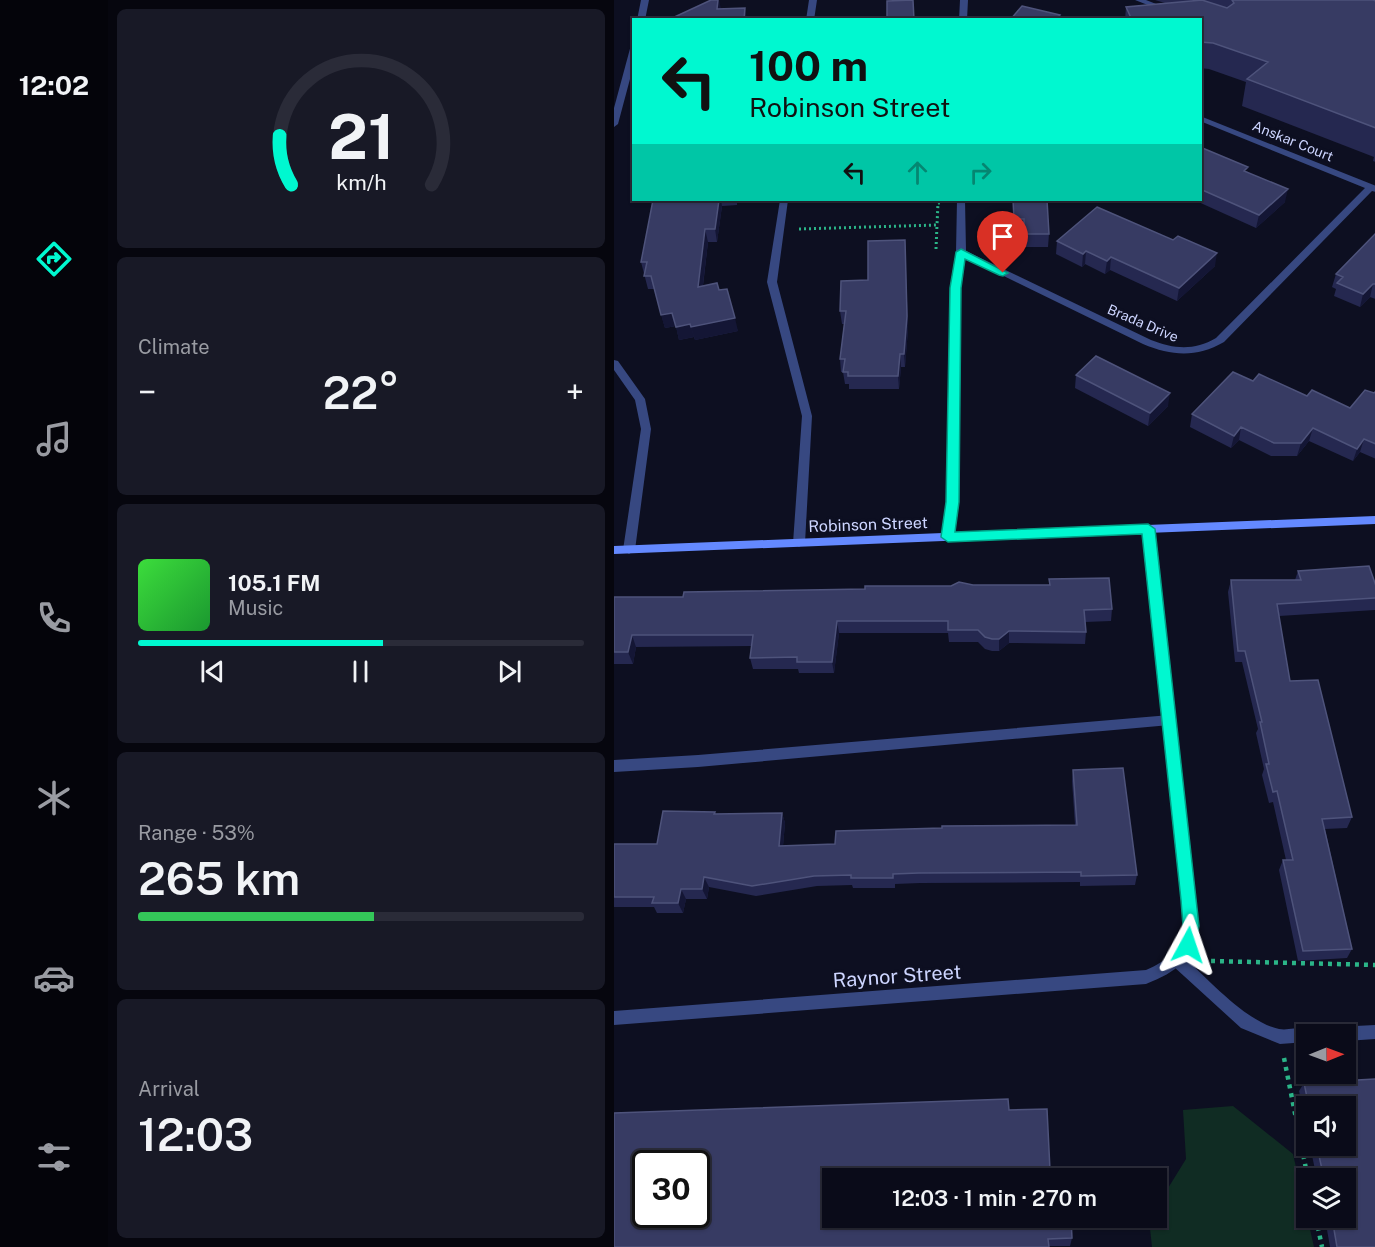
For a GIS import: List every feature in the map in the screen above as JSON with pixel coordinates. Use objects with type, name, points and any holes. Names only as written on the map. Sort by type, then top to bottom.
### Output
[{"type":"street","points":[[642,18],[646,0]]},
{"type":"street","points":[[810,18],[813,0]]},
{"type":"street","points":[[963,18],[964,0]]},
{"type":"street","points":[[1139,0],[1188,18]]},
{"type":"street","points":[[614,124],[632,55]]},
{"type":"street","name":"Anskar Court","points":[[1202,119],[1373,188]]},
{"type":"street","name":"Brada Drive","points":[[961,252],[1157,346],[1180,352],[1192,352],[1205,349],[1220,340],[1373,188]]},
{"type":"street","points":[[784,201],[772,282],[807,416],[799,543]]},
{"type":"street","points":[[948,537],[952,502],[955,288],[961,252],[961,201]]},
{"type":"street","points":[[614,363],[640,399],[645,413],[646,429],[629,550]]},
{"type":"street","name":"Robinson Street","points":[[614,550],[1376,519]]},
{"type":"street","points":[[1148,529],[1191,926],[1188,945],[1178,961],[1246,1023],[1280,1037],[1296,1036]]},
{"type":"street","points":[[614,766],[698,761],[1170,720]]},
{"type":"street","name":"Raynor Street","points":[[614,1018],[1137,978],[1160,972],[1178,961]]},
{"type":"street","points":[[1356,1033],[1376,1032]]},
{"type":"path","points":[[936,249],[938,203],[961,201]]},
{"type":"path","points":[[811,229],[811,227],[937,225]]},
{"type":"path","points":[[1178,961],[1376,965]]},
{"type":"path","points":[[1280,1037],[1306,1168]]},
{"type":"path","points":[[1318,1228],[1322,1247]]},
{"type":"green space","points":[[1233,1106],[1293,1154],[1296,1168],[1296,1228],[1310,1228],[1314,1247],[1152,1247],[1150,1228],[1167,1228],[1167,1190],[1186,1159],[1183,1110]]},
{"type":"building","points":[[711,0],[718,0],[717,9],[745,8],[744,18],[672,18]]},
{"type":"building","points":[[913,0],[914,18],[887,18],[887,1]]},
{"type":"building","points":[[1202,0],[1227,8],[1234,3],[1232,0],[1376,1],[1376,128],[1247,79],[1268,62],[1213,43],[1202,42],[1202,18],[1131,18],[1126,7]]},
{"type":"building","points":[[1022,6],[1060,15],[1058,18],[1012,18]]},
{"type":"building","points":[[1202,148],[1248,167],[1244,171],[1288,189],[1259,215],[1202,190]]},
{"type":"building","points":[[653,201],[719,201],[715,229],[705,229],[698,287],[717,283],[719,290],[727,289],[735,318],[691,327],[690,324],[676,327],[672,313],[661,315],[651,276],[644,276],[647,262],[641,262]]},
{"type":"building","points":[[1013,201],[1047,201],[1049,234],[1024,234],[1024,219],[1014,219]]},
{"type":"building","points":[[1097,207],[1173,240],[1178,236],[1217,253],[1179,288],[1111,257],[1107,261],[1086,251],[1083,254],[1057,241]]},
{"type":"building","points":[[1376,233],[1376,284],[1373,284],[1363,294],[1337,283],[1343,277],[1336,274]]},
{"type":"building","points":[[905,240],[907,316],[904,354],[900,354],[898,376],[848,376],[848,372],[843,372],[845,359],[840,359],[846,311],[840,311],[841,281],[868,280],[868,241]]},
{"type":"building","points":[[1096,356],[1170,393],[1150,413],[1076,375]]},
{"type":"building","points":[[1233,372],[1253,381],[1259,374],[1307,396],[1312,390],[1350,408],[1365,390],[1374,393],[1376,391],[1376,444],[1364,439],[1357,449],[1313,428],[1301,443],[1274,443],[1241,427],[1234,436],[1192,414]]},
{"type":"building","points":[[1369,566],[1376,586],[1376,598],[1277,604],[1290,681],[1318,680],[1352,817],[1322,819],[1352,949],[1303,951],[1283,860],[1293,860],[1277,791],[1273,792],[1266,764],[1269,764],[1260,722],[1262,722],[1245,651],[1238,651],[1231,580],[1301,580],[1298,571]]},
{"type":"building","points":[[1109,578],[1112,609],[1084,610],[1086,632],[1009,631],[999,639],[992,639],[985,637],[978,630],[948,630],[948,621],[837,621],[832,662],[797,662],[797,657],[750,658],[753,635],[632,635],[628,652],[614,652],[614,597],[683,597],[684,592],[865,589],[865,586],[951,586],[959,582],[973,585],[1050,585],[1049,579]]},
{"type":"building","points":[[1123,768],[1137,875],[1081,876],[1081,872],[919,873],[893,874],[893,878],[851,878],[851,875],[814,876],[752,886],[704,877],[702,889],[681,889],[678,903],[652,903],[654,897],[614,897],[614,844],[657,844],[663,811],[715,812],[714,814],[782,813],[779,846],[835,844],[836,831],[942,828],[942,826],[1077,825],[1073,770]]},
{"type":"building","points":[[1376,1079],[1376,1247],[1337,1247],[1334,1228],[1356,1228],[1356,1168],[1322,1168],[1319,1156],[1356,1156],[1356,1096],[1307,1096],[1304,1084],[1356,1084],[1356,1080]]},
{"type":"building","points":[[1008,1099],[1009,1110],[1047,1109],[1050,1168],[822,1168],[822,1228],[1072,1228],[1072,1238],[1048,1239],[1049,1247],[614,1247],[614,1113]]},
{"type":"route","points":[[1003,273],[961,252],[955,288],[952,511],[948,537],[1148,529],[1189,900],[1191,926],[1188,945]]}]
